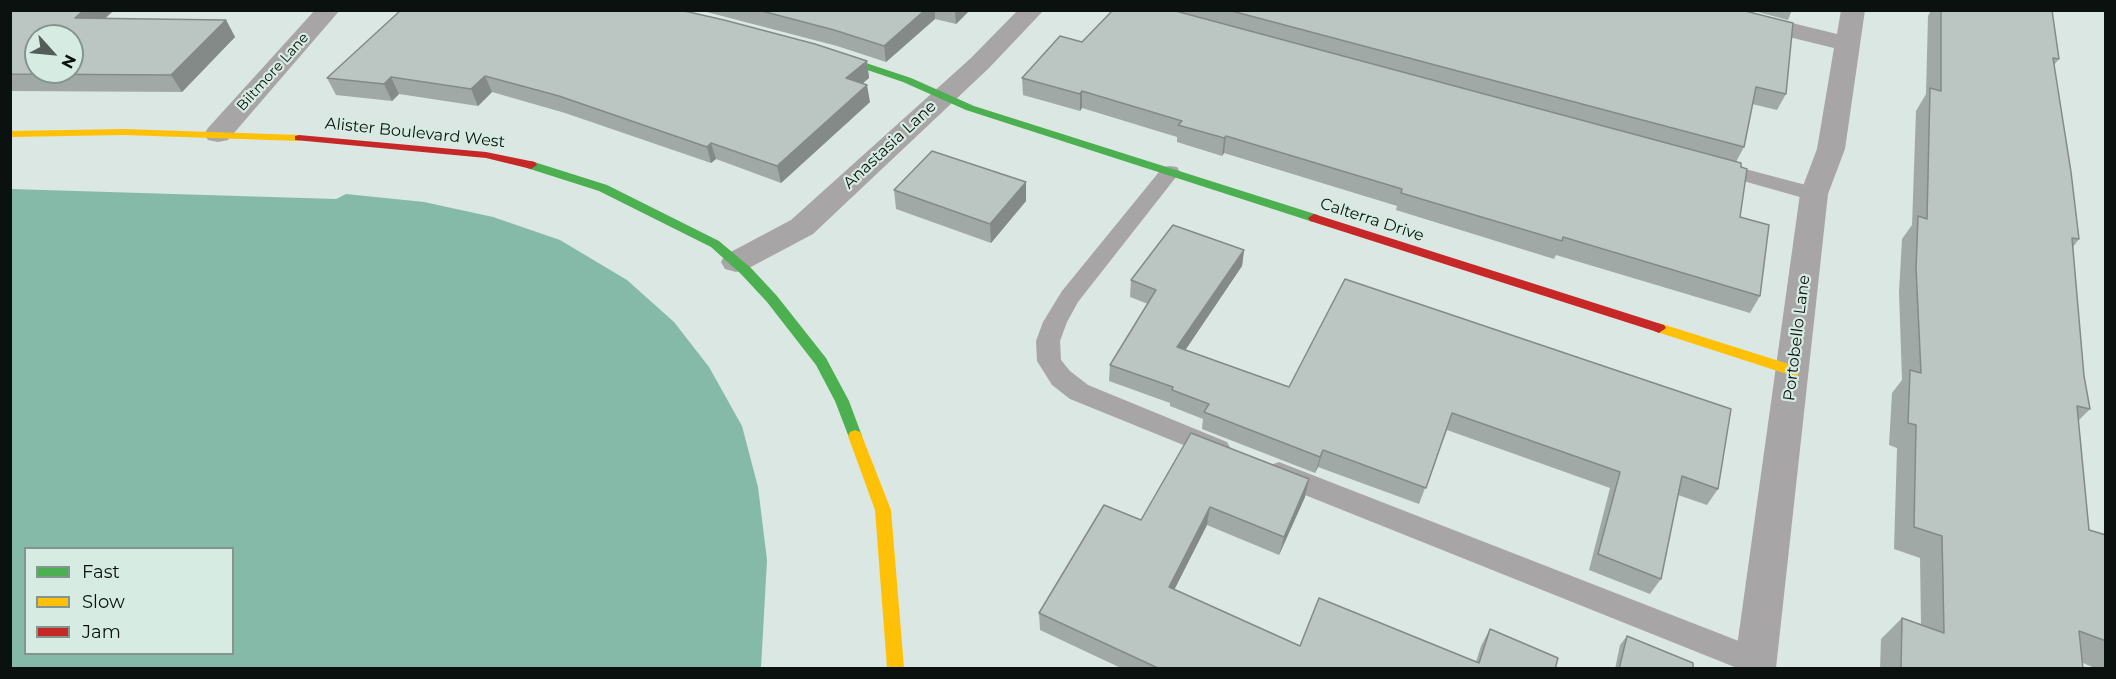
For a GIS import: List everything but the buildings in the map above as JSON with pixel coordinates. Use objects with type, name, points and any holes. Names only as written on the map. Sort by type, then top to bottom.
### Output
[{"type":"street","name":"Biltmore Lane","points":[[218,134],[328,10]]},
{"type":"street","name":"Anastasia Lane","points":[[736,262],[802,227],[980,63],[1032,10]]},
{"type":"street","points":[[1707,10],[1848,44]]},
{"type":"street","name":"Portobello Lane","points":[[1756,665],[1814,194],[1831,149],[1853,10]]},
{"type":"street","name":"Calterra Drive","points":[[808,47],[907,80],[969,108],[1793,371]]},
{"type":"street","name":"Alister Boulevard West","points":[[10,134],[124,132],[218,134],[373,143],[486,155],[520,162],[612,192],[715,244],[772,299],[821,362],[842,402],[883,510],[896,669]]},
{"type":"lane","points":[[1699,163],[1814,194]]},
{"type":"lane","points":[[1170,172],[1070,297],[1055,322],[1048,341],[1049,361],[1061,378],[1079,392],[1756,665]]},
{"type":"shaded area","points":[[11,189],[336,199],[346,194],[424,202],[493,217],[560,240],[627,280],[674,322],[709,367],[742,426],[758,487],[767,560],[761,668],[11,668]]},
{"type":"traffic: fast","points":[[824,52],[907,80],[970,108],[1314,218]]},
{"type":"traffic: fast","points":[[531,165],[603,188],[715,244],[746,271],[772,299],[821,362],[842,401],[855,436]]},
{"type":"traffic: slow","points":[[10,134],[124,132],[299,138]]},
{"type":"traffic: slow","points":[[1659,328],[1793,371]]},
{"type":"traffic: slow","points":[[855,436],[883,510],[896,668]]},
{"type":"traffic: jam","points":[[299,138],[486,155],[531,165]]},
{"type":"traffic: jam","points":[[1314,218],[1659,328]]}]
